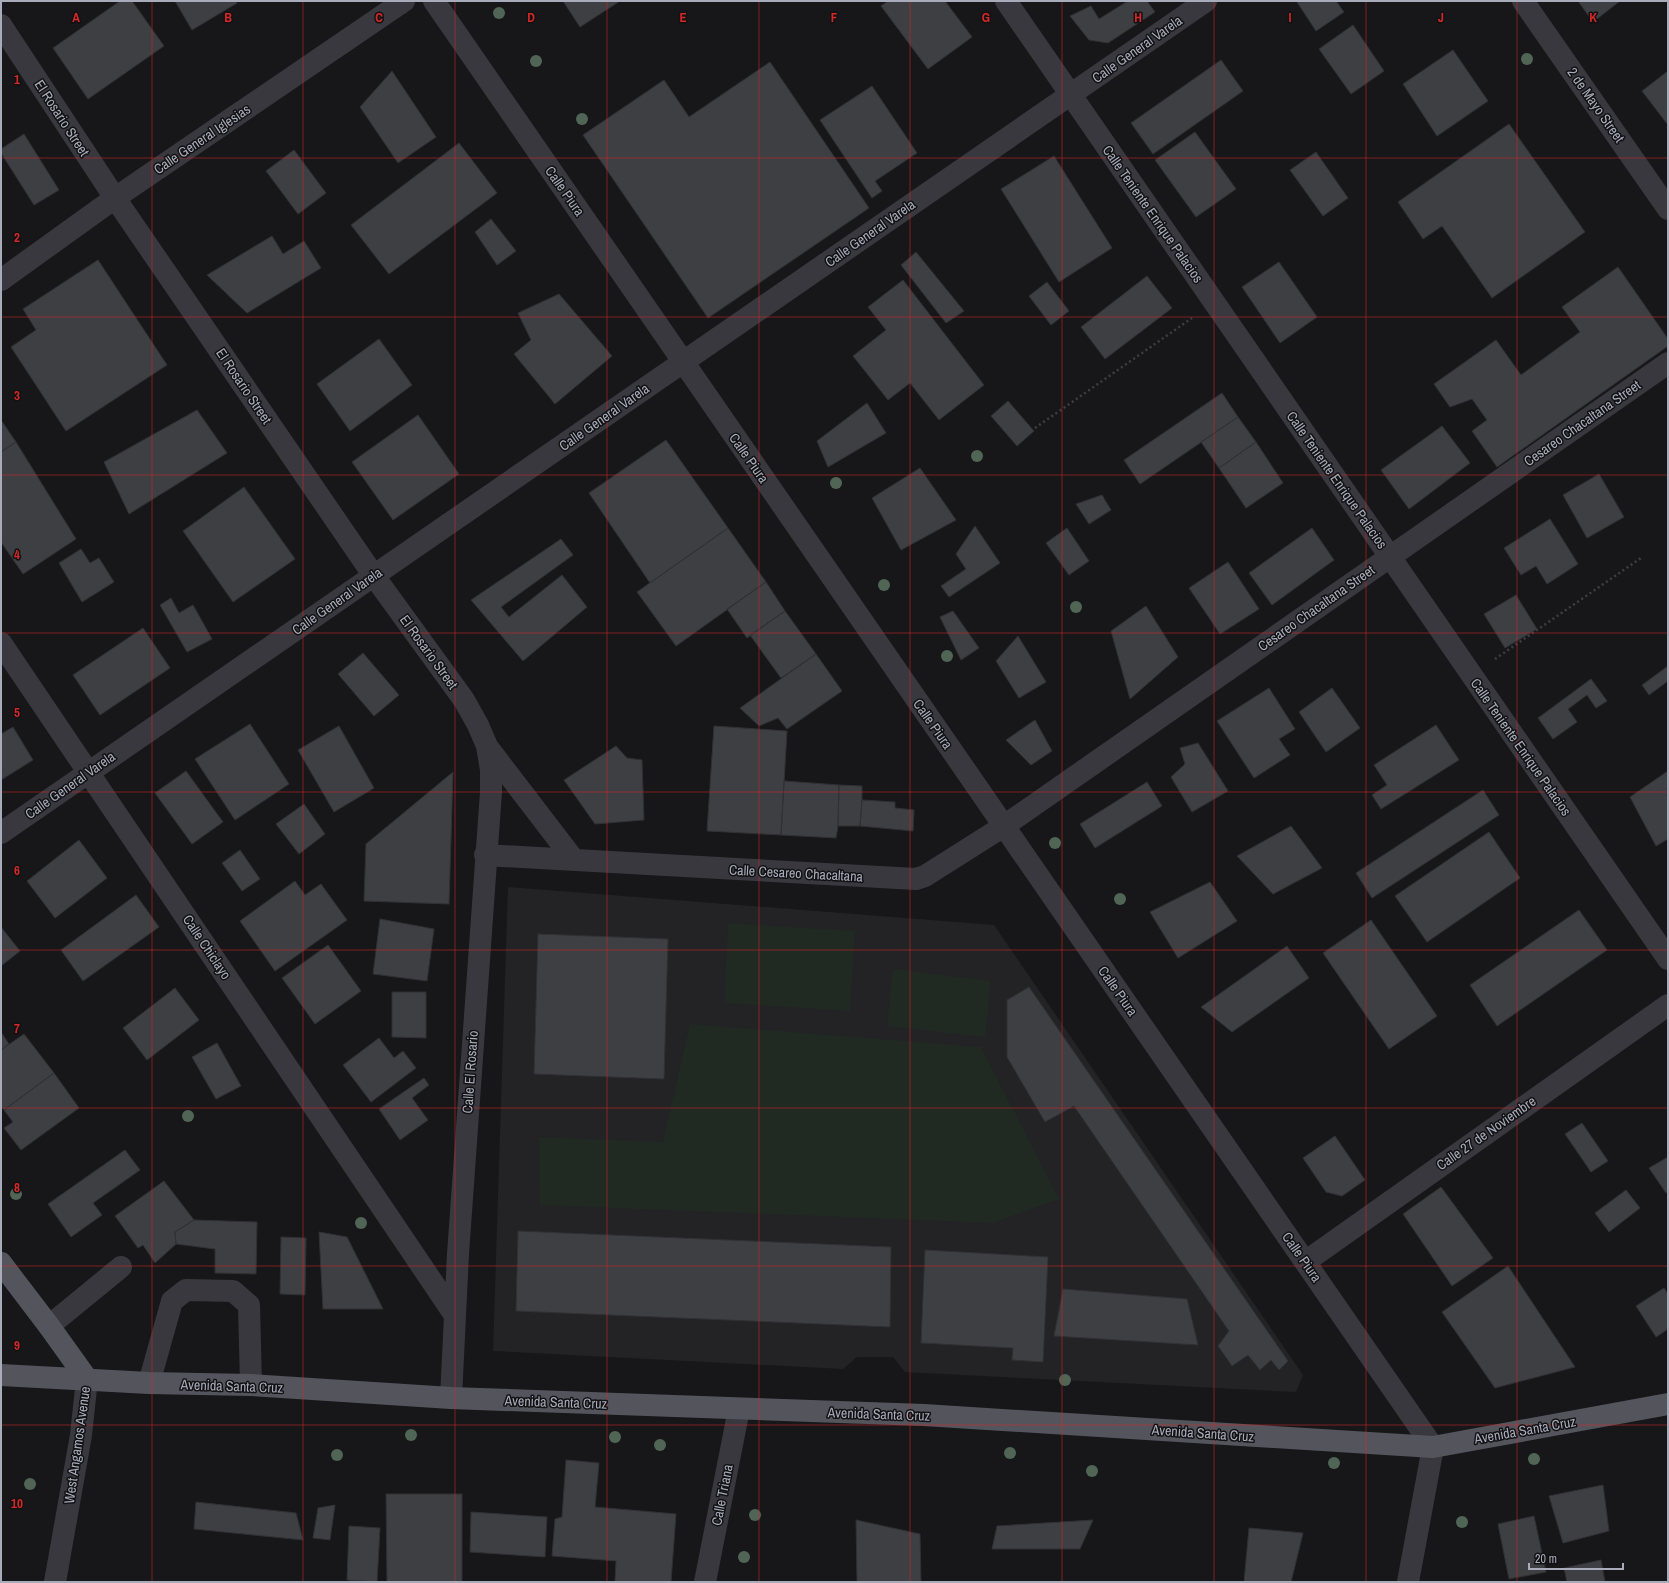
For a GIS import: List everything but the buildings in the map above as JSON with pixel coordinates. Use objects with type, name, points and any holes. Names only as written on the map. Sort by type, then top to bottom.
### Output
[{"type":"main road","name":"West Angamos Avenue","points":[[1,1263],[87,1379]]},
{"type":"main road","name":"Avenida Santa Cruz","points":[[1,1375],[149,1383],[251,1385],[451,1398],[924,1415],[1433,1447],[1668,1404]]},
{"type":"street","name":"Calle General Iglesias","points":[[1,280],[116,198],[404,1]]},
{"type":"street","name":"Calle Piura","points":[[434,1],[1433,1447]]},
{"type":"street","name":"Calle Teniente Enrique Palacios","points":[[1006,1],[1668,959]]},
{"type":"street","name":"Calle General Varela","points":[[1,833],[1206,1]]},
{"type":"street","name":"2 de Mayo Street","points":[[1523,1],[1668,209]]},
{"type":"street","name":"El Rosario Street","points":[[1,25],[116,198],[374,576],[464,700],[478,725],[487,746]]},
{"type":"street","name":"Cesareo Chacaltana Street","points":[[1004,826],[1668,363]]},
{"type":"street","name":"Calle Chiclayo","points":[[1,642],[454,1314]]},
{"type":"street","name":"Calle El Rosario","points":[[451,1398],[454,1314],[492,770],[487,746]]},
{"type":"street","points":[[487,746],[574,860]]},
{"type":"street","name":"Calle Cesareo Chacaltana","points":[[485,855],[916,879],[924,876],[1004,826]]},
{"type":"street","name":"Calle 27 de Noviembre","points":[[1305,1262],[1668,1005]]},
{"type":"street","points":[[412,1252],[421,1258],[435,1261],[449,1259],[458,1254]]},
{"type":"street","points":[[49,1326],[121,1267]]},
{"type":"street","points":[[149,1383],[172,1301],[186,1290],[233,1291],[249,1305],[251,1385]]},
{"type":"street","name":"West Angamos Avenue","points":[[55,1582],[82,1435],[87,1379]]},
{"type":"street","name":"Calle Triana","points":[[705,1582],[739,1408]]},
{"type":"street","points":[[1408,1582],[1433,1447]]},
{"type":"path","points":[[1035,428],[1214,302]]},
{"type":"path","points":[[1472,675],[1641,558]]},
{"type":"shaded area","points":[[508,887],[994,925],[1303,1375],[1296,1392],[905,1372],[893,1357],[857,1357],[843,1369],[493,1351]]},
{"type":"shaded area","points":[[728,923],[855,931],[850,1011],[724,1003]]},
{"type":"shaded area","points":[[893,969],[991,981],[985,1037],[887,1026]]},
{"type":"shaded area","points":[[690,1024],[981,1047],[1059,1199],[993,1223],[540,1205],[539,1137],[663,1142]]}]
